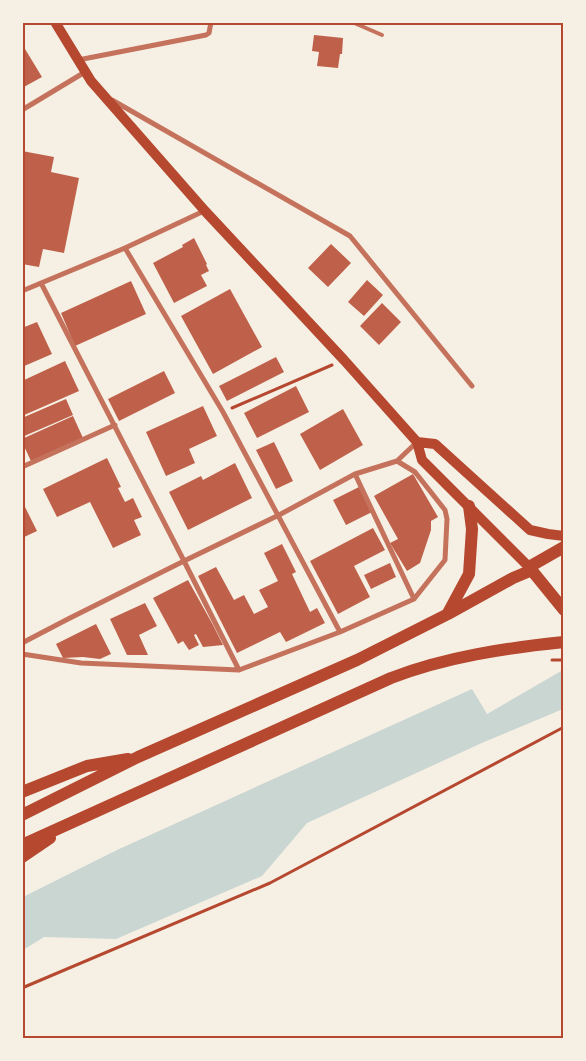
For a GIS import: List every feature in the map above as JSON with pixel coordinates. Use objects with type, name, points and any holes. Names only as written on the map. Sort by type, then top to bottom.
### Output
[{"type":"main road","points":[[55,22],[91,82],[205,211],[344,360],[417,442],[422,460],[530,569],[564,610]]},
{"type":"main road","points":[[417,442],[435,444],[530,530],[564,536]]},
{"type":"main road","points":[[448,614],[469,574],[472,529],[469,506]]},
{"type":"main road","points":[[22,815],[138,757],[357,660],[448,614],[530,569],[564,547]]},
{"type":"main road","points":[[22,845],[410,671],[441,662],[482,654],[564,642]]},
{"type":"main road","points":[[22,792],[87,766],[138,757]]},
{"type":"main road","points":[[22,857],[77,820]]},
{"type":"street","points":[[78,60],[206,35],[209,33],[211,22]]},
{"type":"street","points":[[22,110],[85,72]]},
{"type":"street","points":[[105,96],[350,236],[472,386]]},
{"type":"street","points":[[22,291],[125,248],[205,211]]},
{"type":"street","points":[[125,248],[222,412],[340,632]]},
{"type":"street","points":[[41,283],[239,670]]},
{"type":"street","points":[[22,467],[115,425]]},
{"type":"street","points":[[22,643],[184,560],[278,516],[356,474],[397,461],[417,442]]},
{"type":"street","points":[[22,654],[81,663],[239,670],[340,632],[414,599],[445,560],[447,519],[445,510],[415,472],[397,461]]},
{"type":"street","points":[[356,474],[414,599]]},
{"type":"lane","points":[[352,22],[382,35]]},
{"type":"path","points":[[222,412],[344,360]]},
{"type":"path","points":[[22,988],[270,883],[564,727]]},
{"type":"shaded area","points":[[563,670],[563,709],[484,742],[307,823],[262,876],[116,939],[44,937],[23,950],[23,897],[117,850],[472,689],[487,714]]},
{"type":"building","points":[[314,35],[343,38],[342,54],[340,54],[338,68],[317,66],[319,52],[312,51]]},
{"type":"building","points":[[22,44],[42,77],[22,88]]},
{"type":"building","points":[[22,151],[54,157],[51,172],[79,178],[64,253],[43,249],[39,267],[22,264]]},
{"type":"building","points":[[194,238],[209,271],[201,275],[207,286],[174,303],[153,263],[183,247],[182,245]]},
{"type":"building","points":[[331,244],[351,263],[328,287],[308,268]]},
{"type":"building","points":[[367,280],[383,295],[364,316],[348,302]]},
{"type":"building","points":[[131,281],[146,314],[75,346],[61,313]]},
{"type":"building","points":[[230,289],[262,347],[213,374],[181,316]]},
{"type":"building","points":[[382,303],[401,322],[379,345],[360,326]]},
{"type":"building","points":[[37,322],[52,354],[22,367],[22,328]]},
{"type":"building","points":[[276,357],[284,372],[227,401],[219,386]]},
{"type":"building","points":[[65,361],[79,391],[22,416],[22,381]]},
{"type":"building","points":[[164,371],[175,393],[119,421],[108,399]]},
{"type":"building","points":[[296,386],[309,412],[257,438],[244,413]]},
{"type":"building","points":[[66,399],[73,415],[22,437],[22,418]]},
{"type":"building","points":[[203,406],[217,436],[189,449],[195,463],[166,476],[146,432]]},
{"type":"building","points":[[343,409],[363,445],[320,470],[300,434]]},
{"type":"building","points":[[73,416],[83,438],[31,461],[22,439]]},
{"type":"building","points":[[274,442],[293,481],[276,489],[256,450]]},
{"type":"building","points":[[107,458],[121,487],[118,488],[125,502],[133,498],[142,517],[134,520],[141,535],[113,548],[90,502],[57,517],[43,489]]},
{"type":"building","points":[[235,463],[252,498],[188,530],[169,492],[201,476],[203,480]]},
{"type":"building","points":[[413,474],[438,517],[431,521],[431,530],[420,563],[407,571],[390,543],[398,539],[374,496]]},
{"type":"building","points":[[359,487],[372,512],[346,525],[333,500]]},
{"type":"building","points":[[22,501],[37,531],[22,538]]},
{"type":"building","points":[[373,528],[385,550],[354,566],[370,597],[338,614],[310,561]]},
{"type":"building","points":[[282,544],[296,572],[292,574],[310,612],[317,608],[325,623],[286,642],[280,632],[237,653],[198,576],[216,567],[234,600],[244,595],[254,614],[268,607],[259,590],[278,581],[264,553]]},
{"type":"building","points":[[390,563],[396,577],[371,589],[364,575]]},
{"type":"building","points":[[188,580],[223,645],[203,647],[196,634],[194,635],[199,645],[189,650],[183,641],[178,644],[153,598]]},
{"type":"building","points":[[145,603],[157,626],[139,635],[148,655],[127,655],[110,619]]},
{"type":"building","points":[[96,624],[111,654],[100,659],[83,657],[63,658],[56,644]]}]
